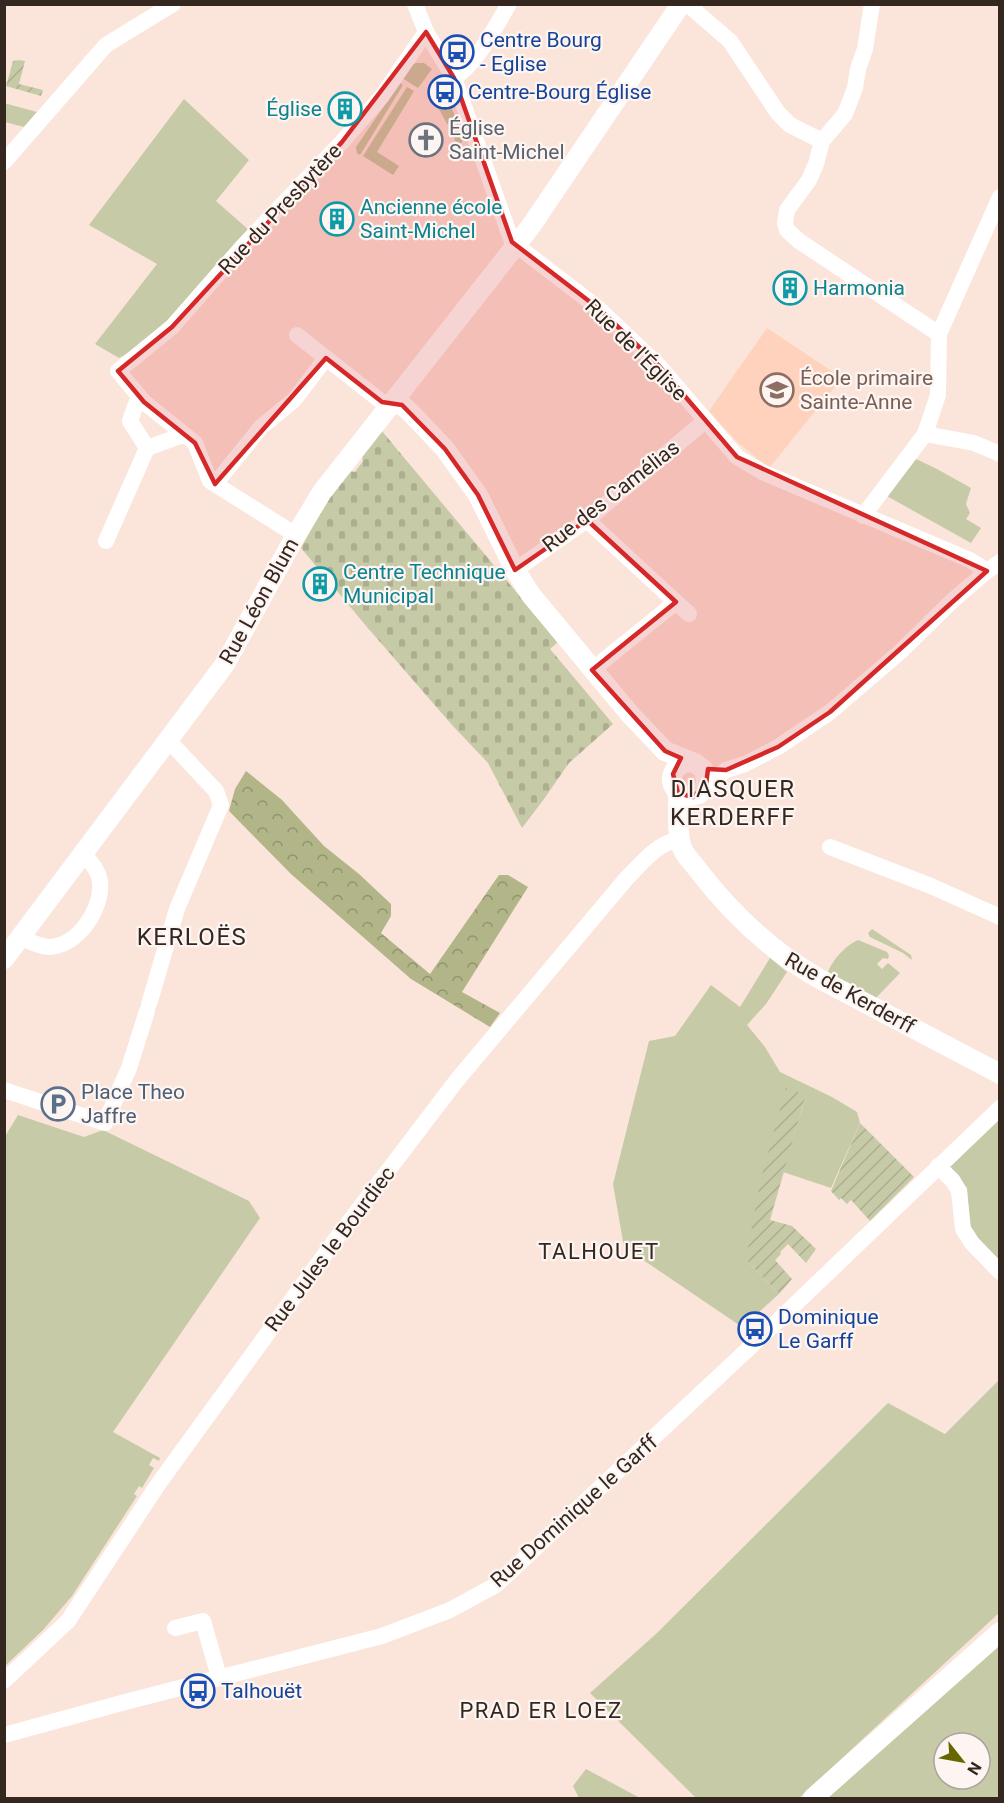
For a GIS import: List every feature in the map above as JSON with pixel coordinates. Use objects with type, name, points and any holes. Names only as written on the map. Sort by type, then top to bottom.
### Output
[{"type":"street","points":[[4,162],[106,45],[173,4]]},
{"type":"street","name":"Rue de l'Église","points":[[415,4],[426,32],[454,78],[516,245],[598,308],[659,366],[736,457],[863,516],[970,560],[993,566]]},
{"type":"street","points":[[454,78],[461,74],[482,48],[509,4]]},
{"type":"street","name":"Rue Léon Blum","points":[[4,959],[225,664],[322,492],[516,245],[681,4]]},
{"type":"street","points":[[687,4],[730,41],[778,113],[790,124],[822,141]]},
{"type":"street","points":[[872,4],[865,49],[855,88],[845,114],[822,141],[809,180],[787,210],[784,223],[789,233],[939,334]]},
{"type":"street","name":"Rue du Presbytère","points":[[144,402],[118,371],[172,327],[243,246],[342,142],[382,96],[426,32]]},
{"type":"street","points":[[863,516],[925,434],[938,395],[939,334],[999,197]]},
{"type":"street","points":[[297,335],[382,402],[402,405],[445,449],[478,495],[514,570],[531,595],[629,713],[665,751],[699,777]]},
{"type":"street","points":[[215,484],[261,427],[294,400],[326,358]]},
{"type":"street","points":[[147,448],[130,421],[136,404],[144,402],[195,444],[210,481],[296,535]]},
{"type":"street","name":"Rue des Camélias","points":[[514,570],[586,520],[705,421]]},
{"type":"street","points":[[925,434],[974,443],[999,454]]},
{"type":"street","points":[[106,542],[147,448],[183,435]]},
{"type":"street","points":[[586,520],[682,608],[592,670]]},
{"type":"street","points":[[699,777],[680,765],[675,783],[687,797],[699,777],[745,764],[778,747],[830,712],[900,652],[993,566]]},
{"type":"street","points":[[4,1090],[105,1123],[129,1068],[177,909],[221,805],[216,791],[168,741]]},
{"type":"street","name":"Rue de Kerderff","points":[[665,751],[675,783],[683,851],[708,884],[768,945],[793,964],[999,1074]]},
{"type":"street","points":[[680,835],[699,777]]},
{"type":"street","name":"Rue Jules le Bourdiec","points":[[4,1681],[68,1621],[159,1483],[336,1239],[458,1080],[626,879],[652,852],[680,835]]},
{"type":"street","points":[[830,847],[931,886],[999,917]]},
{"type":"street","points":[[19,937],[50,947],[66,943],[83,930],[99,896],[100,882],[95,867],[83,853]]},
{"type":"street","name":"Rue Dominique le Garff","points":[[4,1735],[382,1636],[450,1610],[496,1586],[762,1336],[999,1108]]},
{"type":"street","points":[[938,1166],[953,1181],[959,1191],[963,1229],[972,1243],[999,1272]]},
{"type":"street","points":[[174,1628],[203,1621],[219,1677]]},
{"type":"street","points":[[813,1798],[999,1632]]},
{"type":"highlighted area","points":[[426,32],[454,78],[512,242],[598,308],[659,366],[737,457],[987,571],[830,712],[778,747],[726,770],[708,769],[706,785],[693,797],[678,793],[673,774],[681,758],[665,751],[592,670],[676,602],[587,520],[515,570],[478,495],[445,449],[402,405],[382,402],[326,358],[215,484],[195,443],[144,402],[118,371],[172,327],[342,142]]},
{"type":"shaded area","name":"École primaire Sainte-Anne","points":[[767,328],[842,378],[770,467],[737,442],[709,411]]},
{"type":"green space","points":[[13,61],[25,61],[19,84],[43,90],[41,96],[6,86]]},
{"type":"green space","points":[[416,63],[424,63],[432,69],[418,88],[402,78],[409,67]]},
{"type":"green space","points":[[437,78],[457,120],[447,124],[433,98],[427,94]]},
{"type":"green space","points":[[400,83],[403,85],[360,155],[356,147]]},
{"type":"green space","points":[[407,87],[414,91],[377,152],[399,166],[393,175],[363,156]]},
{"type":"green space","points":[[184,99],[249,160],[216,201],[250,231],[151,341],[119,358],[95,344],[157,264],[89,225]]},
{"type":"green space","points":[[4,103],[37,112],[24,127],[5,122]]},
{"type":"green space","points":[[458,124],[465,138],[458,147],[450,129]]},
{"type":"green space","points":[[381,430],[558,642],[550,649],[613,724],[569,763],[522,828],[488,763],[452,725],[301,548],[329,497],[350,471],[355,472],[363,461],[362,456]]},
{"type":"green space","points":[[914,458],[971,488],[966,504],[970,513],[966,519],[981,528],[971,543],[885,495]]},
{"type":"green space","points":[[246,771],[282,800],[324,846],[391,904],[391,916],[381,933],[430,974],[499,875],[508,875],[528,887],[462,992],[500,1013],[490,1027],[411,979],[291,874],[229,811],[235,789]]},
{"type":"green space","points":[[872,929],[911,955],[912,960],[903,953],[870,937],[868,933]]},
{"type":"green space","points":[[858,940],[887,952],[888,959],[883,958],[877,964],[882,969],[888,963],[900,973],[875,999],[828,972],[840,953]]},
{"type":"green space","points":[[770,958],[787,972],[766,1004],[747,1025],[765,1047],[780,1072],[857,1112],[860,1123],[831,1188],[783,1172],[806,1096],[746,1260],[779,1294],[742,1327],[624,1247],[613,1184],[649,1041],[675,1036],[711,985],[740,1007]]},
{"type":"green space","points":[[786,1088],[806,1095],[770,1220],[792,1226],[816,1249],[806,1263],[788,1244],[780,1252],[781,1254],[775,1260],[792,1279],[779,1294],[746,1260],[760,1182]]},
{"type":"green space","points":[[18,1115],[84,1137],[103,1130],[249,1201],[260,1218],[113,1432],[160,1458],[159,1461],[153,1458],[149,1465],[154,1468],[142,1488],[139,1486],[134,1494],[137,1496],[72,1596],[43,1630],[5,1666],[4,1138]]},
{"type":"green space","points":[[999,1119],[999,1263],[983,1247],[970,1226],[967,1188],[947,1167]]},
{"type":"green space","points":[[860,1123],[914,1177],[870,1221],[851,1200],[847,1204],[841,1198],[839,1200],[831,1191]]},
{"type":"green space","points":[[999,1380],[999,1613],[799,1798],[696,1798],[590,1693],[657,1633],[888,1403],[945,1434]]},
{"type":"green space","points":[[999,1640],[999,1798],[823,1798]]},
{"type":"green space","points":[[586,1769],[640,1798],[579,1798],[573,1786]]},
{"type":"place","name":"Centre Bourg - Eglise","points":[[457,52]]},
{"type":"place","name":"Centre-Bourg Église","points":[[445,92]]},
{"type":"place","name":"Église","points":[[345,109]]},
{"type":"place","name":"Église Saint-Michel","points":[[426,140]]},
{"type":"place","name":"Ancienne école Saint-Michel","points":[[337,219]]},
{"type":"place","name":"Harmonia","points":[[790,288]]},
{"type":"place","name":"École primaire Sainte-Anne","points":[[777,390]]},
{"type":"place","name":"Centre Technique Municipal","points":[[320,584]]},
{"type":"place","name":"Place Theo Jaffre","points":[[58,1104]]},
{"type":"place","name":"Dominique Le Garff","points":[[755,1329]]},
{"type":"place","name":"Talhouët","points":[[198,1691]]},
{"type":"district","name":"DIASQUER KERDERFF","points":[[733,803]]},
{"type":"district","name":"KERLOËS","points":[[192,937]]},
{"type":"district","name":"TALHOUET","points":[[599,1251]]},
{"type":"district","name":"PRAD ER LOEZ","points":[[541,1710]]}]
